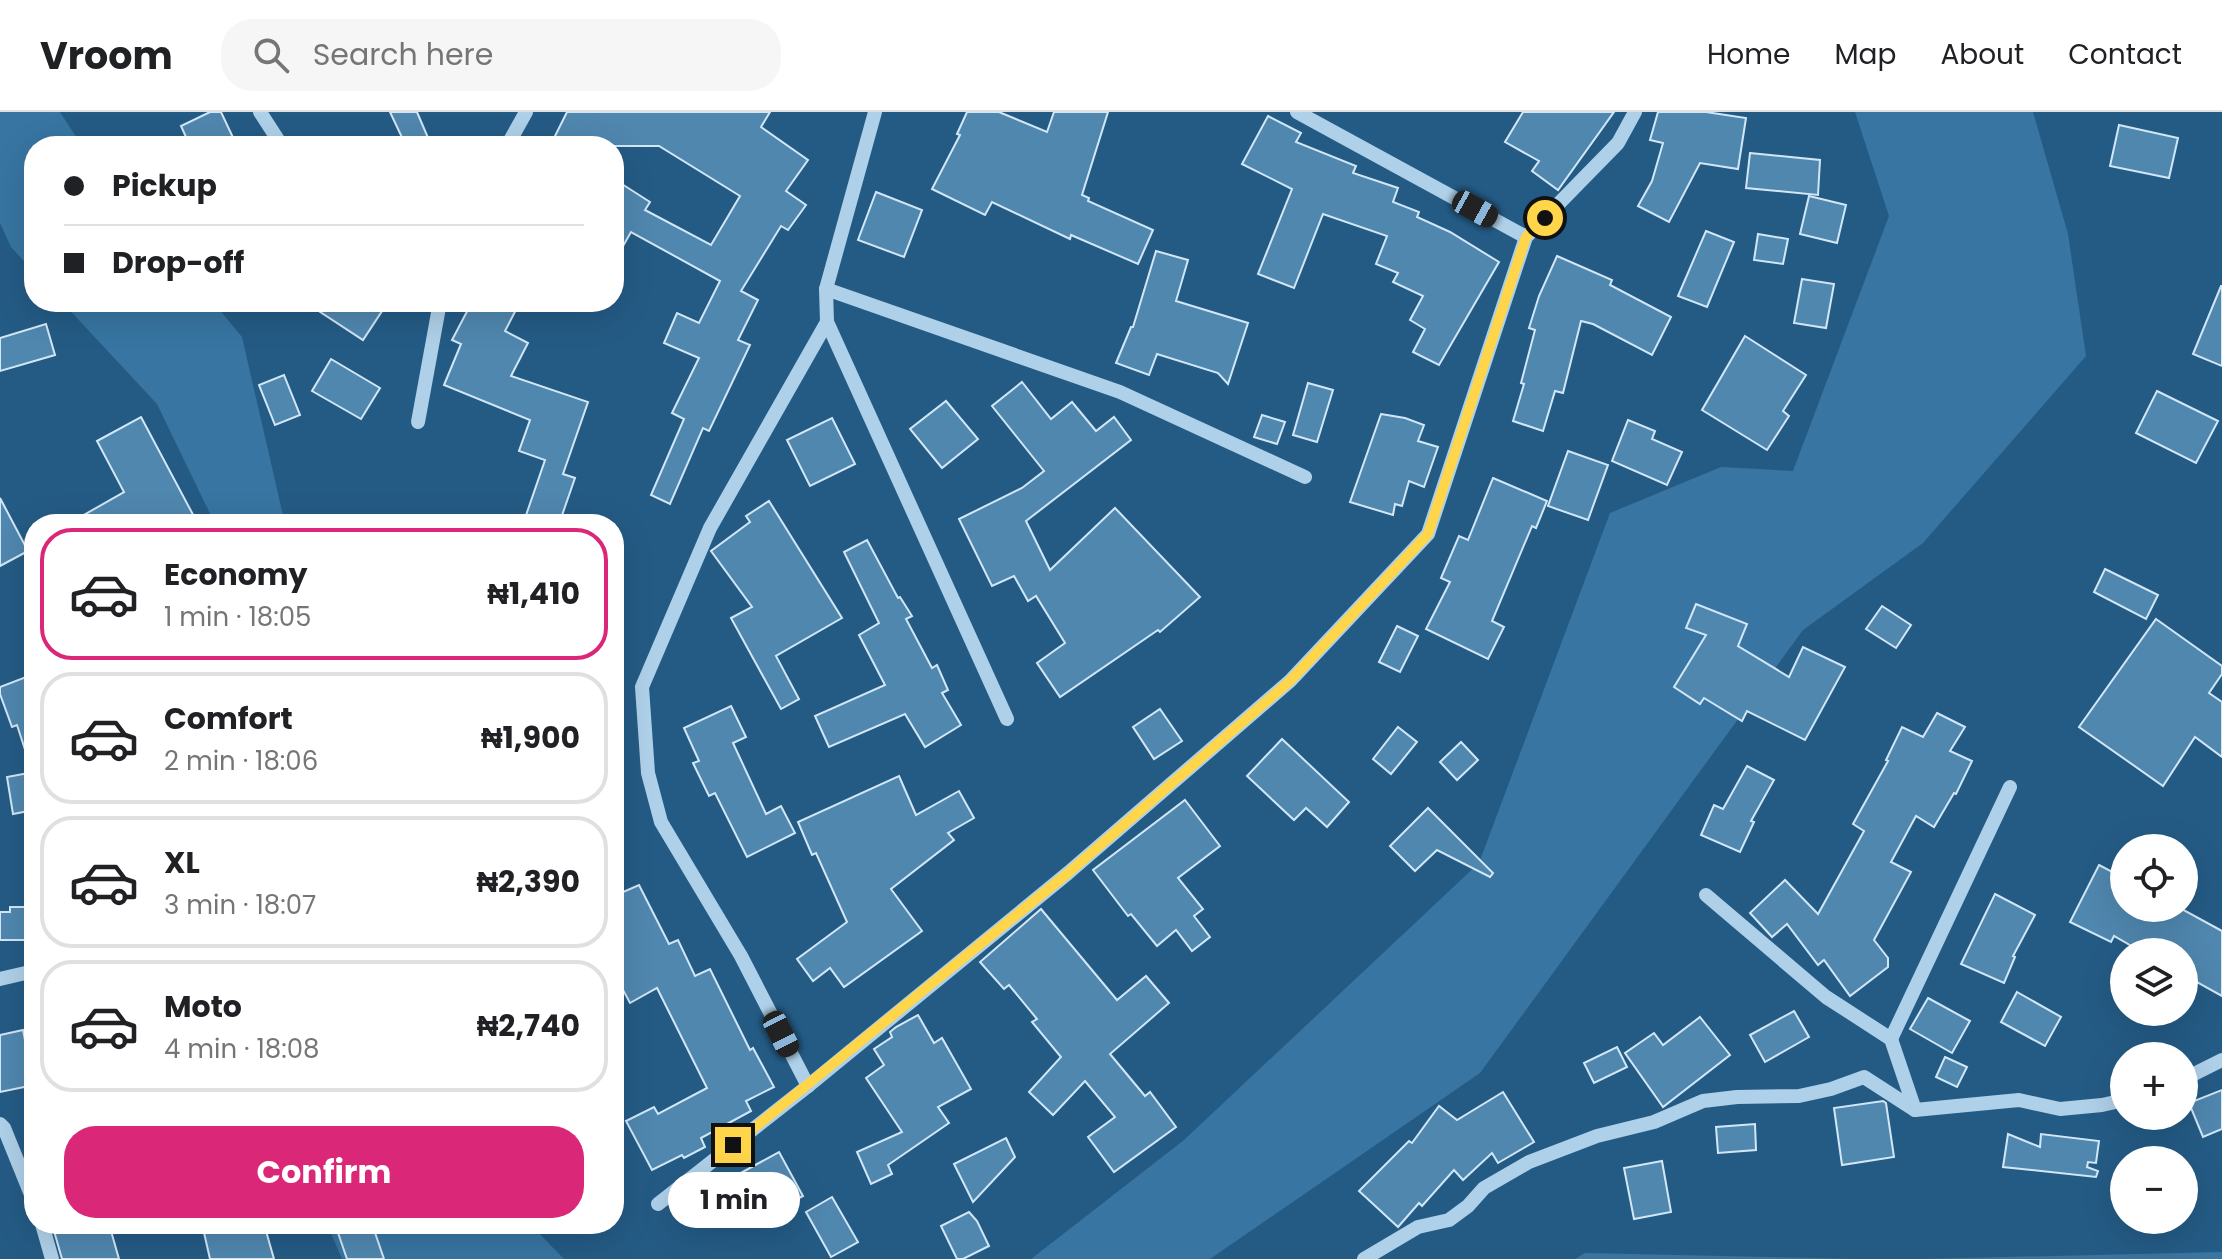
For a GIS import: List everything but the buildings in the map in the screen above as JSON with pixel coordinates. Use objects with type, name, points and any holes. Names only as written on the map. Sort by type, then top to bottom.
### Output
[{"type":"street","points":[[260,112],[276,136]]},
{"type":"street","points":[[513,136],[526,112]]},
{"type":"street","points":[[875,112],[826,289],[827,322],[1007,719]]},
{"type":"street","points":[[1297,112],[1526,237]]},
{"type":"street","points":[[658,1204],[808,1086],[1068,873],[1290,681],[1428,534],[1526,237],[1618,143],[1635,112]]},
{"type":"street","points":[[826,289],[1120,392],[1305,477]]},
{"type":"street","points":[[418,422],[438,312]]},
{"type":"street","points":[[808,1086],[741,956],[661,822],[648,773],[642,687],[710,528],[827,322]]},
{"type":"street","points":[[1891,1039],[2010,787]]},
{"type":"street","points":[[1706,895],[1826,997],[1891,1039],[1915,1110]]},
{"type":"street","points":[[0,979],[24,973]]},
{"type":"street","points":[[2198,1072],[2222,1060]]},
{"type":"street","points":[[1364,1259],[1418,1227],[1449,1220],[1468,1206],[1484,1188],[1529,1162],[1597,1136],[1654,1122],[1703,1101],[1799,1096],[1864,1077],[1915,1110],[2019,1100],[2060,1109],[2110,1103]]},
{"type":"street","points":[[0,1124],[24,1177]]},
{"type":"street","points":[[45,1234],[52,1259]]},
{"type":"shaded area","points":[[0,112],[60,112],[76,136],[24,136],[24,261],[11,247],[0,223]]},
{"type":"shaded area","points":[[1855,112],[2033,112],[2068,234],[2086,356],[1923,543],[1803,630],[1480,1073],[1210,1259],[1031,1259],[1184,1140],[1479,863],[1610,513],[1721,467],[1793,471],[1889,216]]},
{"type":"shaded area","points":[[71,312],[221,312],[242,337],[283,514],[210,514],[157,404]]},
{"type":"shaded area","points":[[331,1234],[540,1234],[564,1259],[342,1259]]},
{"type":"shaded area","points":[[2222,1252],[2222,1259],[1921,1259]]},
{"type":"shaded area","points":[[1585,1253],[1856,1259],[1575,1259]]},
{"type":"route","points":[[733,1145],[1068,873],[1290,681],[1428,534],[1526,237],[1545,218]]}]
